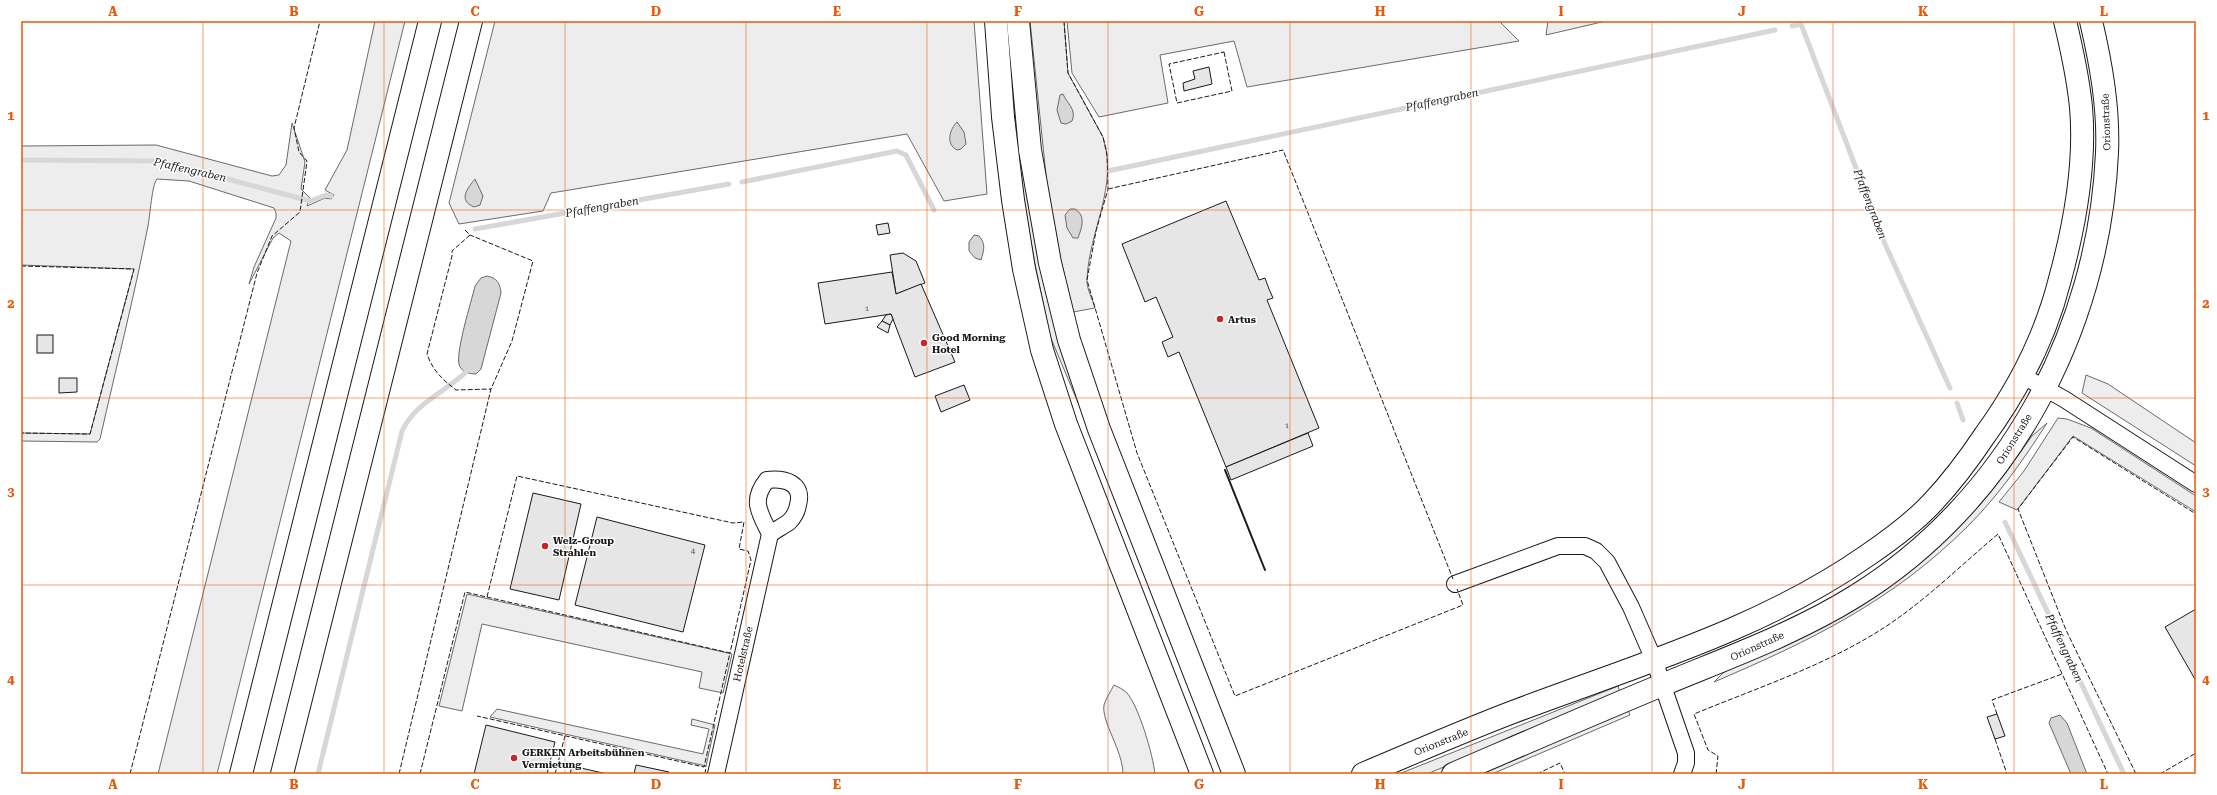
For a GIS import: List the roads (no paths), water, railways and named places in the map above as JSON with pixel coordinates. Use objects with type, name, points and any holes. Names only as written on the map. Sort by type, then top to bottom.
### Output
[{"type":"main road","points":[[241,774],[430,21]]},
{"type":"main road","points":[[282,774],[471,21]]},
{"type":"main road","points":[[996,21],[1003,118],[1013,200],[1024,270],[1042,350],[1066,424],[1202,774]]},
{"type":"main road","points":[[1018,21],[1030,150],[1050,263],[1069,340],[1099,429],[1234,774]]},
{"type":"main road","name":"Orionstraße","points":[[1363,774],[1513,712],[1617,676],[1758,619],[1840,574],[1887,542],[1930,505],[1965,464],[1995,421],[2023,376],[2042,334],[2055,299],[2075,218],[2081,157],[2081,110],[2076,69],[2065,21]]},
{"type":"main road","name":"Orionstraße","points":[[1453,774],[1662,685],[1758,647],[1852,598],[1888,574],[1926,544],[1982,487],[2006,453],[2045,388],[2066,343],[2081,304],[2100,221],[2107,152],[2103,71],[2091,21]]},
{"type":"main road","points":[[1222,743],[1252,774]]},
{"type":"street","points":[[2023,376],[2045,388],[2196,484]]},
{"type":"street","name":"Hotelstraße","points":[[716,774],[770,534]]},
{"type":"street","points":[[1455,584],[1558,546],[1571,544],[1585,546],[1596,551],[1607,562],[1631,606],[1654,660],[1686,753],[1686,763],[1682,774]]},
{"type":"waterway","name":"Pfaffengraben","points":[[1792,26],[1801,24],[1885,244],[1950,388]]},
{"type":"waterway","name":"Pfaffengraben","points":[[1108,171],[1775,30]]},
{"type":"waterway","name":"Pfaffengraben","points":[[742,182],[897,151],[906,155],[934,210]]},
{"type":"waterway","name":"Pfaffengraben","points":[[21,160],[159,161],[310,201],[326,195],[331,196]]},
{"type":"waterway","name":"Pfaffengraben","points":[[475,229],[729,184]]},
{"type":"waterway","points":[[318,774],[402,431],[414,413],[466,372]]},
{"type":"waterway","name":"Pfaffengraben","points":[[1957,403],[1963,420]]},
{"type":"waterway","name":"Pfaffengraben","points":[[2005,522],[2124,774]]},
{"type":"place","name":"Artus","points":[[1220,319]]},
{"type":"place","name":"Good Morning Hotel","points":[[924,343]]},
{"type":"place","name":"Welz-Group Strahlen","points":[[545,546]]},
{"type":"place","name":"GERKEN Arbeitsbühnen Vermietung","points":[[514,758]]}]
